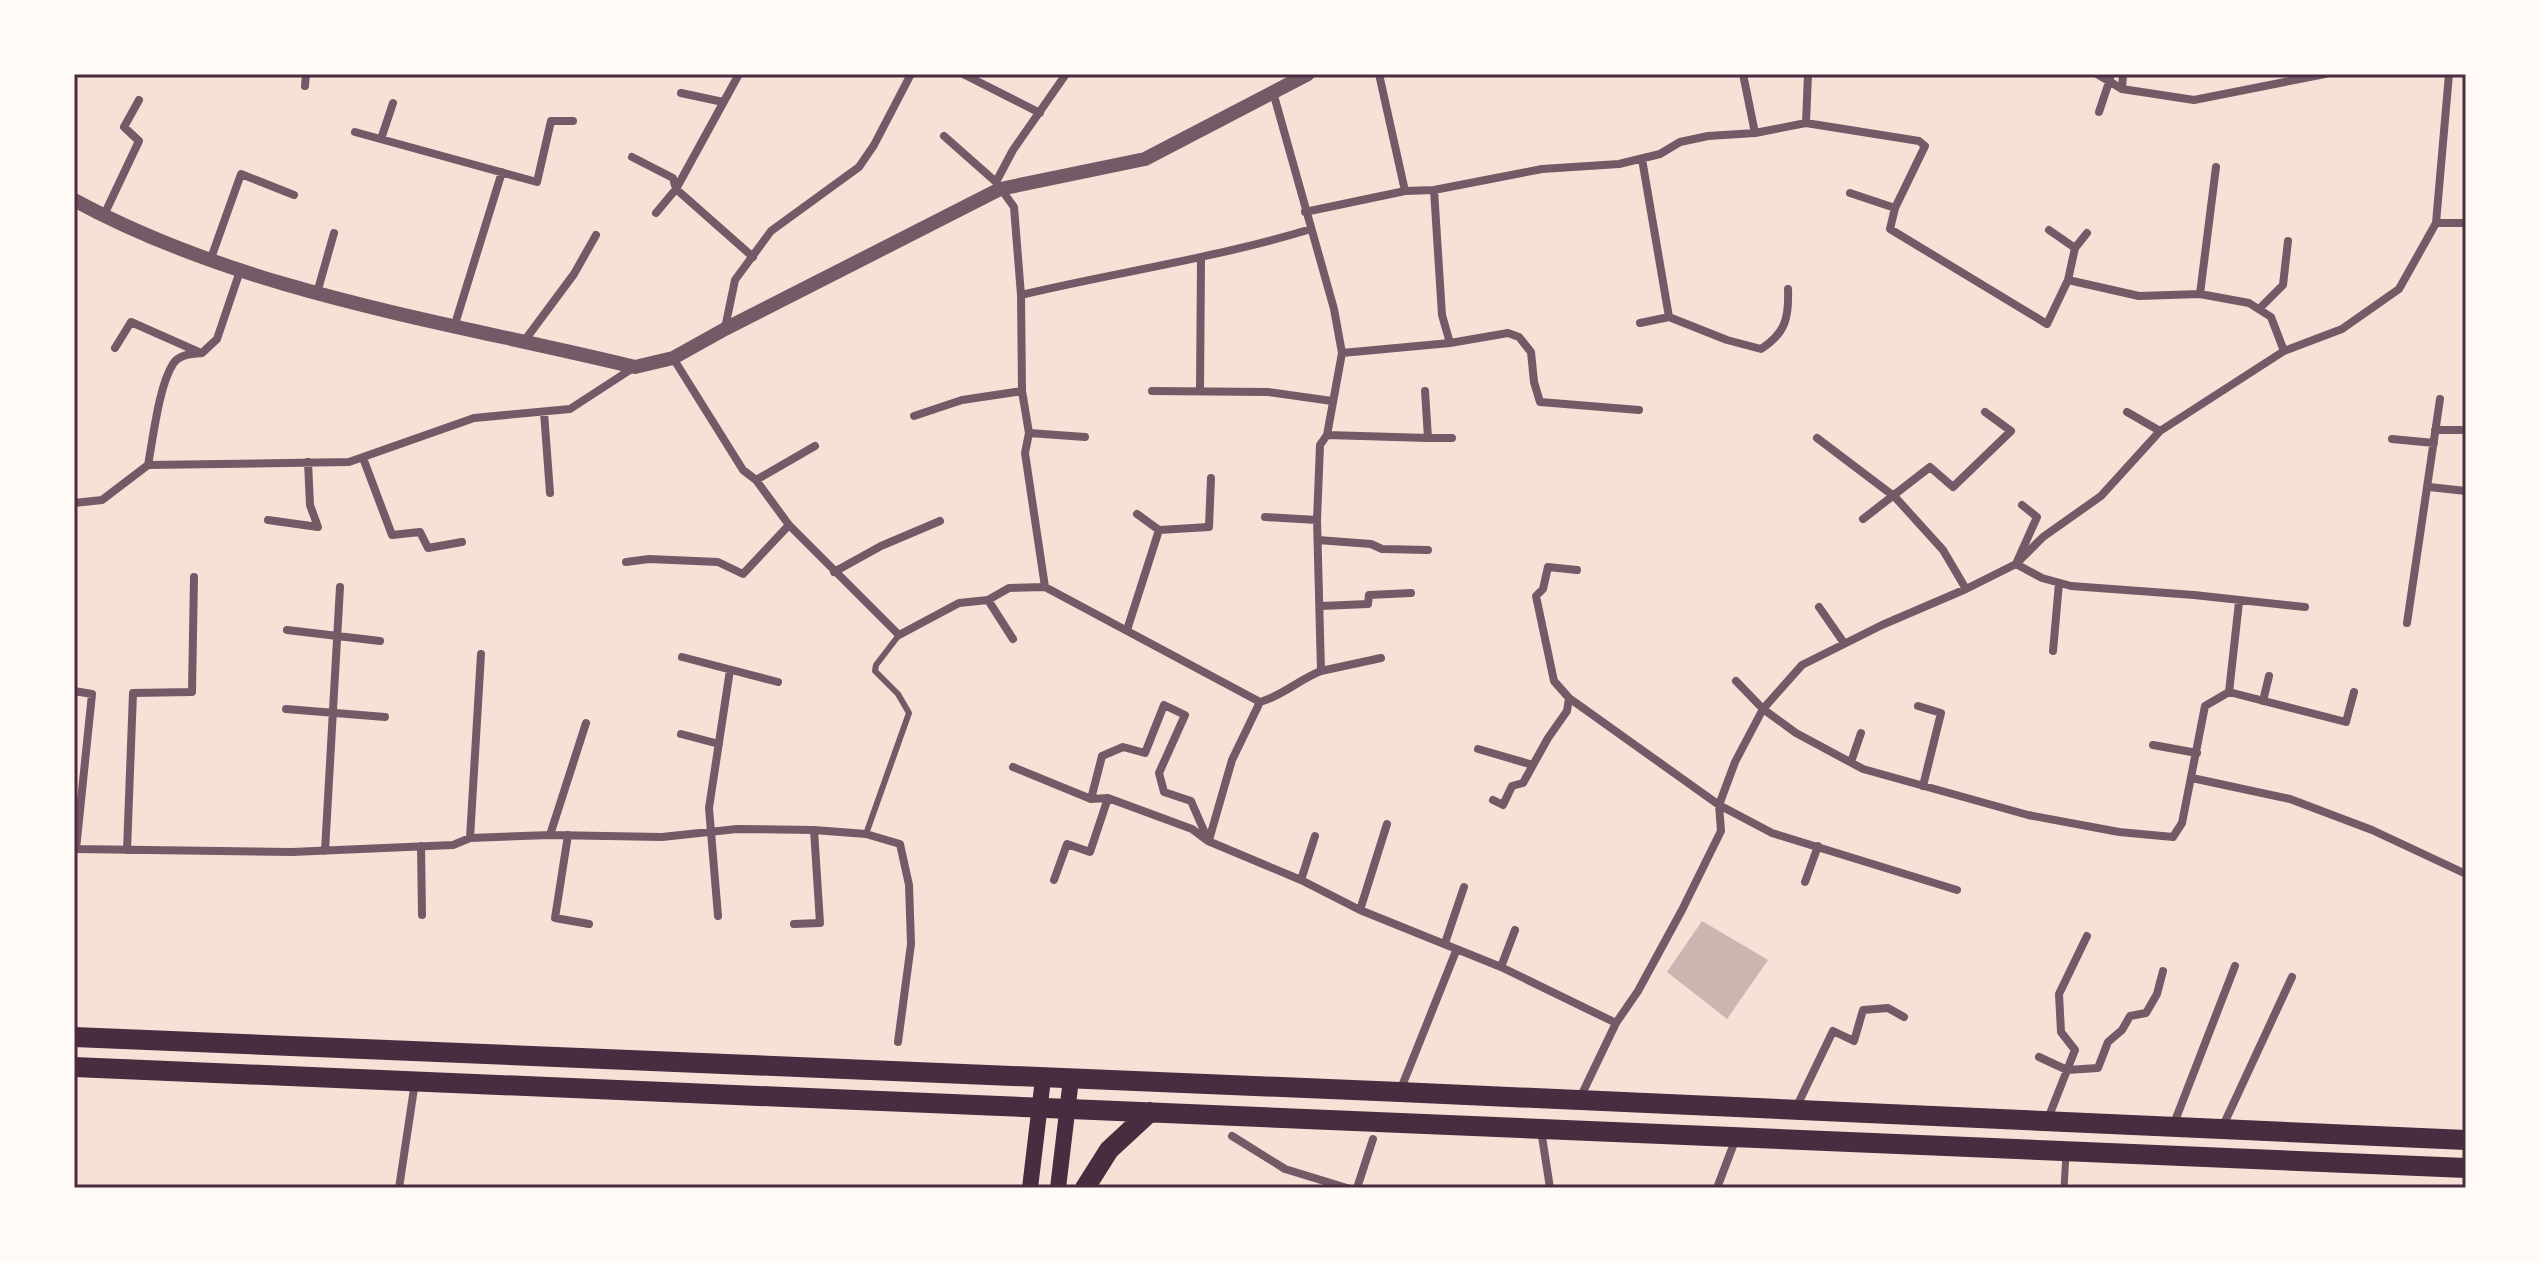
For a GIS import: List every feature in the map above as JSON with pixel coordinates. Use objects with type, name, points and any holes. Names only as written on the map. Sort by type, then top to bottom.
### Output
[{"type":"main road","points":[[74,1037],[2466,1140]]},
{"type":"main road","points":[[74,1067],[2466,1168]]},
{"type":"main road","points":[[1030,1188],[1043,1079]]},
{"type":"main road","points":[[1058,1188],[1071,1079]]},
{"type":"main road","points":[[1085,1188],[1109,1150],[1150,1112]]},
{"type":"main road","points":[[2273,1131],[2273,1160]]},
{"type":"street","points":[[305,86],[306,74]]},
{"type":"street","points":[[656,213],[676,189],[739,74]]},
{"type":"street","points":[[725,329],[735,280],[771,231],[859,167],[911,74]]},
{"type":"street","points":[[963,74],[1040,113]]},
{"type":"street","points":[[998,185],[1013,150],[1066,74]]},
{"type":"street","points":[[74,503],[102,500],[148,465],[349,462],[474,418],[570,409],[635,367],[673,358],[998,185],[1145,159],[1308,74]]},
{"type":"street","points":[[1379,74],[1405,191]]},
{"type":"street","points":[[1743,74],[1755,133]]},
{"type":"street","points":[[1806,123],[1808,74]]},
{"type":"street","points":[[2097,74],[2110,79],[2122,89],[2194,100],[2325,74]]},
{"type":"street","points":[[2122,89],[2123,74]]},
{"type":"street","points":[[1578,1101],[1616,1023],[1668,937],[1721,831],[1719,805],[1735,762],[1763,709],[1802,665],[2016,564],[2043,537],[2101,496],[2160,431],[2284,351],[2342,329],[2399,289],[2436,223],[2449,74]]},
{"type":"street","points":[[2099,112],[2110,79]]},
{"type":"street","points":[[1273,92],[1334,309],[1342,353],[1327,435],[1320,445],[1317,520],[1321,671]]},
{"type":"street","points":[[681,93],[723,102]]},
{"type":"street","points":[[103,216],[139,141],[124,127],[139,100]]},
{"type":"street","points":[[381,139],[393,103]]},
{"type":"street","points":[[355,132],[537,182],[551,121],[573,121]]},
{"type":"street","points":[[1305,212],[1405,191],[1434,190],[1542,169],[1619,164],[1642,159],[1694,139],[1755,133],[1806,123],[1919,141],[1925,146],[1895,208],[1890,229],[2047,324],[2068,280],[2075,248],[2087,233]]},
{"type":"street","points":[[944,136],[998,185],[1014,207],[1021,295],[1022,391],[1029,433],[1025,453],[1045,587]]},
{"type":"street","points":[[632,157],[673,178],[676,189],[753,257]]},
{"type":"street","points":[[1642,159],[1669,317]]},
{"type":"street","points":[[2200,294],[2216,167]]},
{"type":"street","points":[[455,324],[502,172]]},
{"type":"street","points":[[210,261],[241,174],[294,195]]},
{"type":"street","points":[[1434,190],[1442,315],[1450,343]]},
{"type":"street","points":[[1850,193],[1895,208]]},
{"type":"street","points":[[74,200],[103,216],[210,261],[317,294],[635,367]]},
{"type":"street","points":[[2436,223],[2466,223]]},
{"type":"street","points":[[1021,295],[1124,271],[1201,259],[1311,229]]},
{"type":"street","points":[[2049,230],[2075,248]]},
{"type":"street","points":[[317,294],[334,233]]},
{"type":"street","points":[[525,340],[574,274],[596,235]]},
{"type":"street","points":[[2260,308],[2283,285],[2288,241]]},
{"type":"street","points":[[1200,391],[1201,259]]},
{"type":"street","points":[[148,465],[157,410],[173,362],[184,355],[202,353],[217,339],[240,271]]},
{"type":"street","points":[[2068,280],[2139,296],[2200,294],[2249,303],[2271,317],[2284,351]]},
{"type":"street","points":[[1640,323],[1669,317],[1727,340],[1761,349],[1775,340],[1789,315],[1788,289]]},
{"type":"street","points":[[115,348],[131,322],[202,353]]},
{"type":"street","points":[[1342,353],[1450,343],[1508,333],[1519,337],[1531,352],[1540,402],[1639,410]]},
{"type":"street","points":[[673,358],[743,470],[756,480],[789,525],[899,635],[959,603],[988,600],[1009,588],[1045,587],[1260,702],[1279,697],[1321,671],[1381,658]]},
{"type":"street","points":[[914,416],[962,400],[1022,391]]},
{"type":"street","points":[[1152,391],[1268,392],[1332,401]]},
{"type":"street","points":[[1425,391],[1428,438]]},
{"type":"street","points":[[2407,623],[2440,399]]},
{"type":"street","points":[[544,412],[550,493]]},
{"type":"street","points":[[1863,519],[1930,467],[1953,487],[2011,431],[1985,412]]},
{"type":"street","points":[[2127,412],[2160,431]]},
{"type":"street","points":[[2435,430],[2461,430]]},
{"type":"street","points":[[1029,433],[1085,437]]},
{"type":"street","points":[[1327,435],[1452,438]]},
{"type":"street","points":[[1817,438],[1895,497],[1943,550],[1966,589]]},
{"type":"street","points":[[2392,439],[2434,443]]},
{"type":"street","points":[[756,480],[815,446]]},
{"type":"street","points":[[363,458],[392,535],[420,532],[428,548],[462,542]]},
{"type":"street","points":[[268,520],[318,527],[310,505],[308,462]]},
{"type":"street","points":[[1137,514],[1159,530],[1209,527],[1211,478]]},
{"type":"street","points":[[2429,487],[2466,491]]},
{"type":"street","points":[[2016,564],[2037,517],[2022,505]]},
{"type":"street","points":[[1265,517],[1317,520]]},
{"type":"street","points":[[834,572],[881,546],[940,521]]},
{"type":"street","points":[[626,562],[649,559],[718,562],[743,574],[789,525]]},
{"type":"street","points":[[1127,630],[1159,530]]},
{"type":"street","points":[[1318,540],[1371,544],[1382,549],[1428,550]]},
{"type":"street","points":[[2016,564],[2042,578],[2071,586],[2305,607]]},
{"type":"street","points":[[1577,570],[1548,567],[1543,589],[1536,596],[1554,681],[1569,698],[1719,805],[1772,833],[1957,890]]},
{"type":"street","points":[[127,850],[133,693],[192,692],[194,577]]},
{"type":"street","points":[[2053,651],[2059,583]]},
{"type":"street","points":[[325,851],[340,587]]},
{"type":"street","points":[[1321,606],[1368,604],[1369,595],[1411,593]]},
{"type":"street","points":[[988,600],[1013,639]]},
{"type":"street","points":[[2229,692],[2239,602]]},
{"type":"street","points":[[1819,607],[1844,643]]},
{"type":"street","points":[[287,630],[380,641]]},
{"type":"street","points":[[470,838],[481,654]]},
{"type":"street","points":[[682,657],[778,682]]},
{"type":"street","points":[[718,916],[709,808],[730,670]]},
{"type":"street","points":[[2263,701],[2269,676]]},
{"type":"street","points":[[1736,681],[1763,709],[1796,733],[1863,769],[2028,815],[2119,832],[2173,837],[2182,823],[2205,706],[2229,692],[2346,722],[2354,692]]},
{"type":"street","points":[[74,691],[92,694],[75,849],[325,851],[453,845],[470,838],[550,835],[662,837],[737,829],[866,834],[900,844],[909,885],[911,944],[898,1042]]},
{"type":"street","points":[[1493,800],[1503,805],[1512,786],[1523,783],[1567,711],[1569,698]]},
{"type":"street","points":[[1208,841],[1232,760],[1260,702]]},
{"type":"street","points":[[1091,799],[1102,756],[1123,747],[1145,753],[1164,705],[1185,715],[1159,773],[1164,792],[1191,801],[1208,841]]},
{"type":"street","points":[[1918,706],[1941,713],[1923,786]]},
{"type":"street","points":[[286,709],[385,717]]},
{"type":"street","points":[[550,835],[586,723]]},
{"type":"street","points":[[1851,762],[1861,733]]},
{"type":"street","points":[[681,734],[719,744]]},
{"type":"street","points":[[2153,745],[2197,753]]},
{"type":"street","points":[[1478,749],[1533,765]]},
{"type":"street","points":[[1013,767],[1091,799],[1108,798],[1192,829],[1208,841],[1301,880],[1360,910],[1501,967],[1616,1023]]},
{"type":"street","points":[[2192,778],[2290,799],[2372,830],[2466,874]]},
{"type":"street","points":[[1054,880],[1067,844],[1090,852],[1108,798]]},
{"type":"street","points":[[1360,910],[1387,824]]},
{"type":"street","points":[[794,924],[820,923],[814,830]]},
{"type":"street","points":[[568,835],[555,918],[589,924]]},
{"type":"street","points":[[1301,880],[1315,836]]},
{"type":"street","points":[[421,846],[422,915]]},
{"type":"street","points":[[1805,882],[1818,846]]},
{"type":"street","points":[[1445,943],[1464,887]]},
{"type":"street","points":[[1501,967],[1515,930]]},
{"type":"street","points":[[2047,1122],[2075,1050],[2061,1032],[2059,994],[2087,936]]},
{"type":"street","points":[[1400,1092],[1456,951]]},
{"type":"street","points":[[2173,1127],[2235,966]]},
{"type":"street","points":[[2039,1057],[2067,1070],[2098,1068],[2108,1042],[2122,1030],[2130,1016],[2146,1013],[2157,994],[2163,971]]},
{"type":"street","points":[[2221,1129],[2292,977]]},
{"type":"street","points":[[1794,1111],[1833,1031],[1854,1041],[1863,1010],[1888,1008],[1904,1017]]},
{"type":"street","points":[[399,1188],[415,1081]]},
{"type":"street","points":[[1541,1129],[1550,1188]]},
{"type":"street","points":[[1232,1136],[1285,1169],[1347,1188]]},
{"type":"street","points":[[1717,1188],[1736,1138]]},
{"type":"street","points":[[1357,1188],[1373,1139]]},
{"type":"street","points":[[2064,1188],[2066,1151]]},
{"type":"lane","points":[[866,834],[909,713],[898,694],[875,671],[876,665],[899,635]]},
{"type":"building","points":[[1702,921],[1768,960],[1727,1019],[1667,972]]}]
